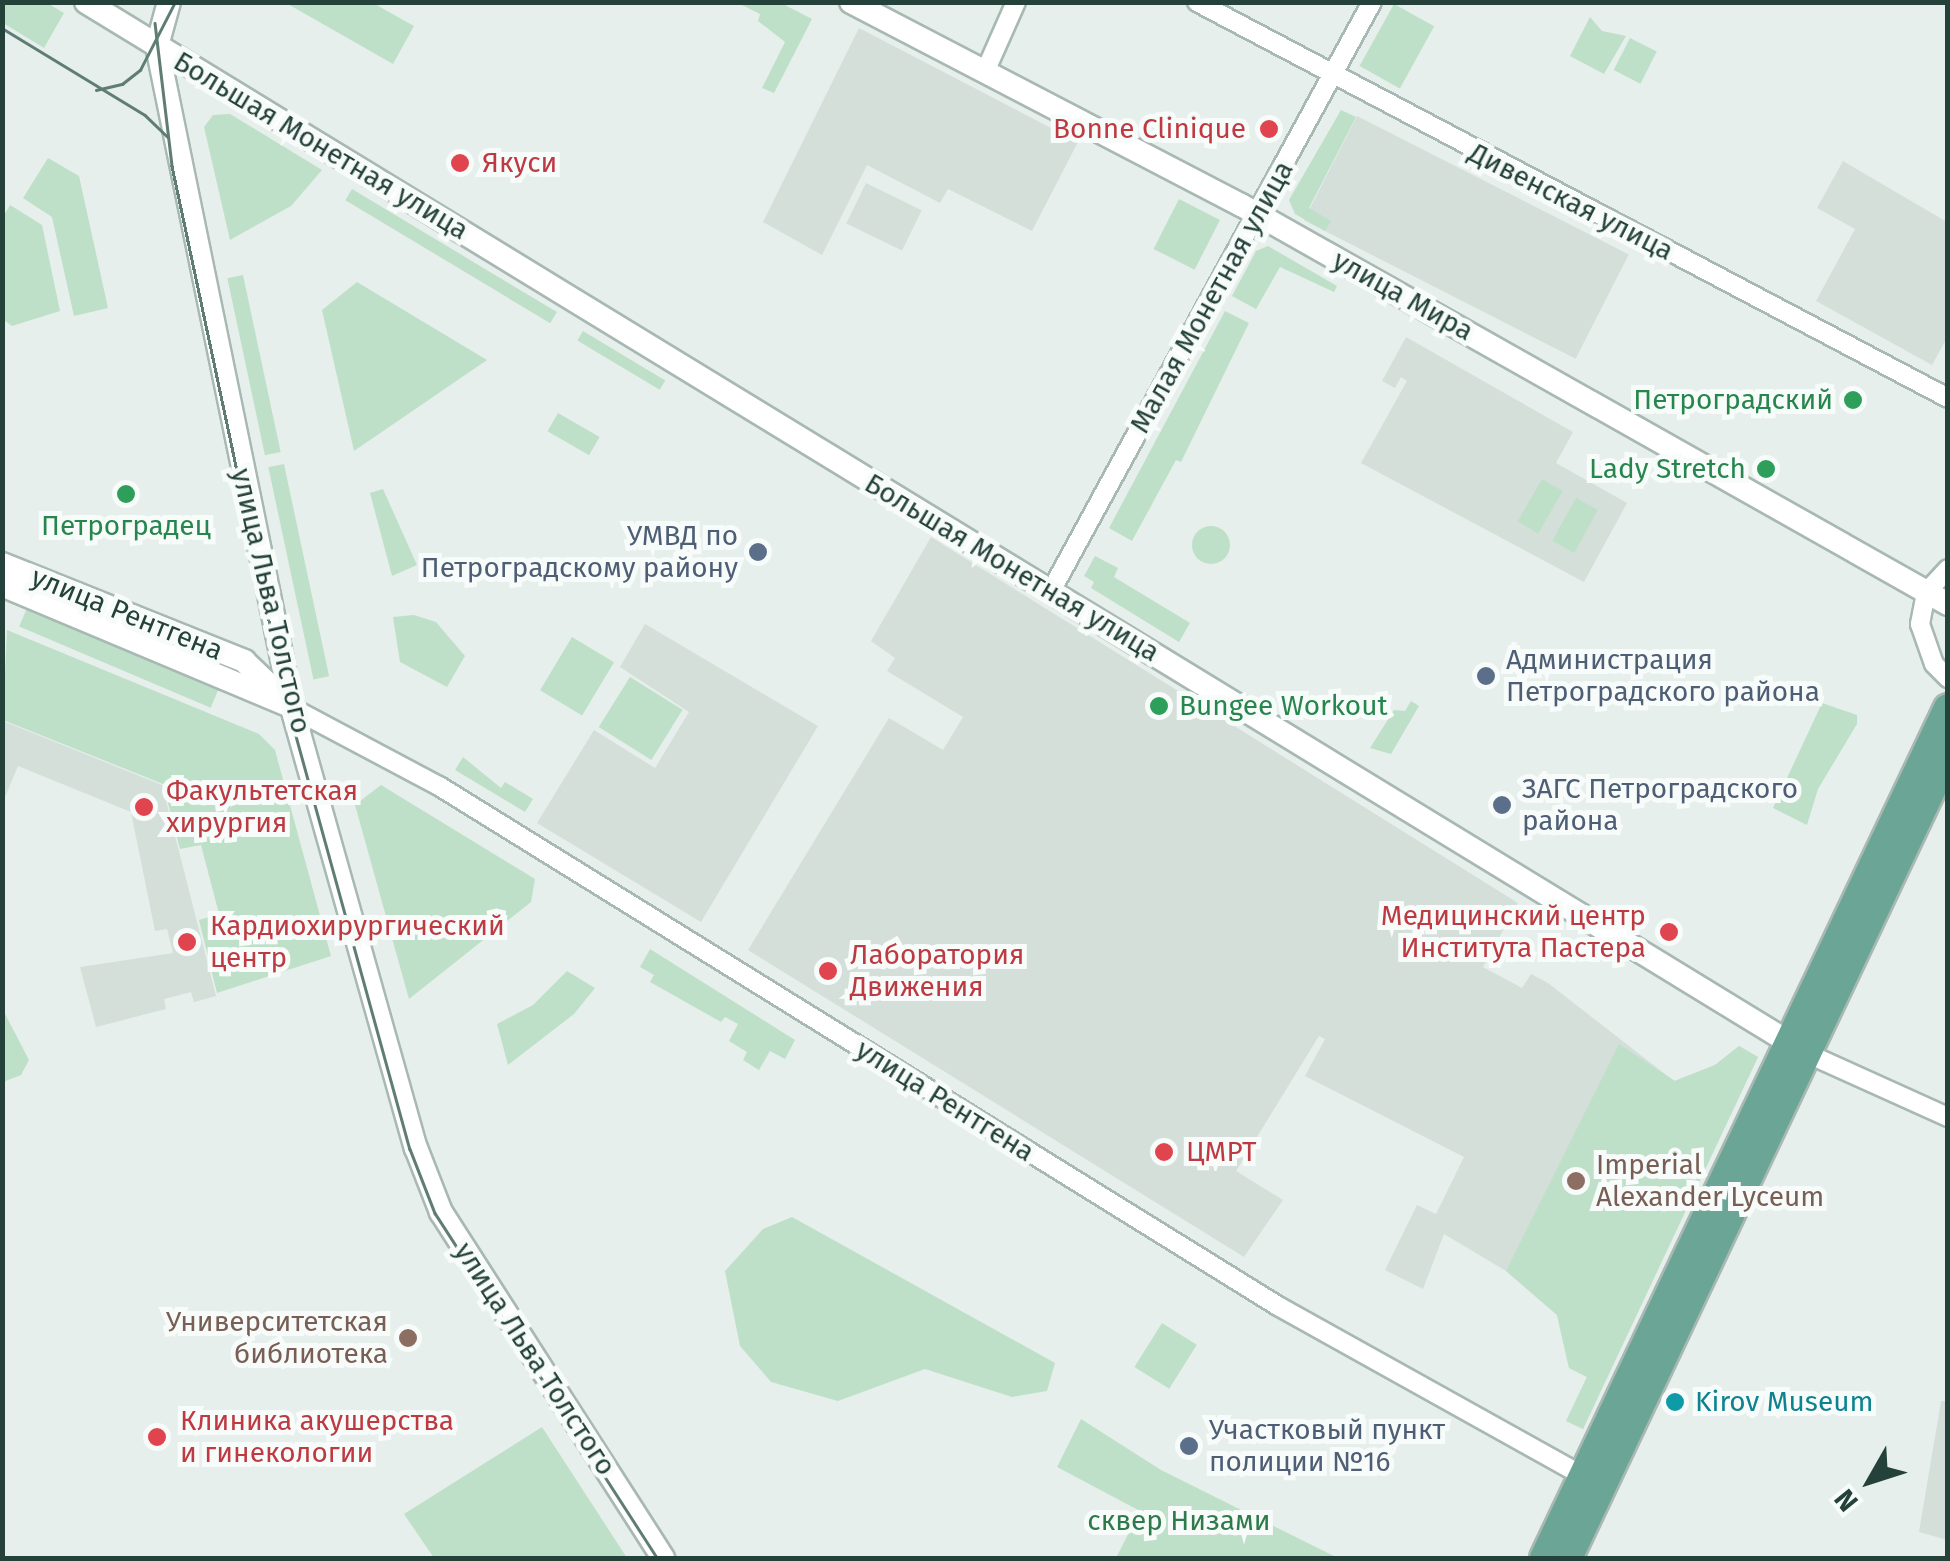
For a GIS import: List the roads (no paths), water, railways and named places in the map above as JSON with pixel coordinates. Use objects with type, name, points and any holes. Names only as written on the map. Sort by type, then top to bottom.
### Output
[{"type":"main road","points":[[1568,1558],[1593,1482],[1797,1048],[1948,708]]},
{"type":"main road","points":[[1797,1048],[1948,755]]},
{"type":"main road","points":[[1544,1558],[1593,1482]]},
{"type":"street","name":"Большая Монетная улица","points":[[86,2],[1797,1048],[1948,1117]]},
{"type":"street","points":[[157,46],[169,2]]},
{"type":"street","name":"улица Мира","points":[[851,2],[1258,214],[1948,604]]},
{"type":"street","points":[[985,72],[1016,2]]},
{"type":"street","name":"Дивенская улица","points":[[1197,2],[1332,77],[1948,398]]},
{"type":"street","name":"Малая Монетная улица","points":[[1051,591],[1372,2]]},
{"type":"street","name":"улица Льва Толстого","points":[[157,46],[292,708],[416,1148],[441,1212],[663,1558]]},
{"type":"street","name":"улица Рентгена","points":[[2,564],[244,661],[292,708]]},
{"type":"street","points":[[1948,569],[1926,592],[1920,624],[1934,664],[1948,678]]},
{"type":"street","name":"улица Рентгена","points":[[2,585],[292,708],[439,786],[1278,1306],[1593,1482]]},
{"type":"tram line","points":[[96,90],[122,84],[140,70],[175,2]]},
{"type":"tram line","points":[[155,23],[172,166],[285,696],[410,1149],[435,1213],[657,1558]]},
{"type":"tram line","points":[[2,28],[145,115],[168,137]]},
{"type":"place","name":"Bonne Clinique","points":[[1269,129]]},
{"type":"place","name":"Якуси","points":[[460,163]]},
{"type":"place","name":"Петроградский","points":[[1853,400]]},
{"type":"place","name":"Lady Stretch","points":[[1766,469]]},
{"type":"place","name":"Петроградец","points":[[126,494]]},
{"type":"place","name":"УМВД по Петроградскому району","points":[[758,552]]},
{"type":"place","name":"Администрация Петроградского района","points":[[1486,676]]},
{"type":"place","name":"Bungee Workout","points":[[1159,706]]},
{"type":"place","name":"ЗАГС Петроградского района","points":[[1502,805]]},
{"type":"place","name":"Факультетская хирургия","points":[[144,807]]},
{"type":"place","name":"Медицинский центр Института Пастера","points":[[1669,932]]},
{"type":"place","name":"Кардиохирургический центр","points":[[187,942]]},
{"type":"place","name":"Лаборатория Движения","points":[[828,971]]},
{"type":"place","name":"ЦМРТ","points":[[1164,1152]]},
{"type":"place","name":"Imperial Alexander Lyceum","points":[[1576,1181]]},
{"type":"place","name":"Университетская библиотека","points":[[408,1338]]},
{"type":"place","name":"Kirov Museum","points":[[1675,1402]]},
{"type":"place","name":"Клиника акушерства и гинекологии","points":[[157,1437]]},
{"type":"place","name":"Участковый пункт полиции №16","points":[[1189,1446]]},
{"type":"park label","name":"сквер Низами","points":[[1179,1521]]}]
